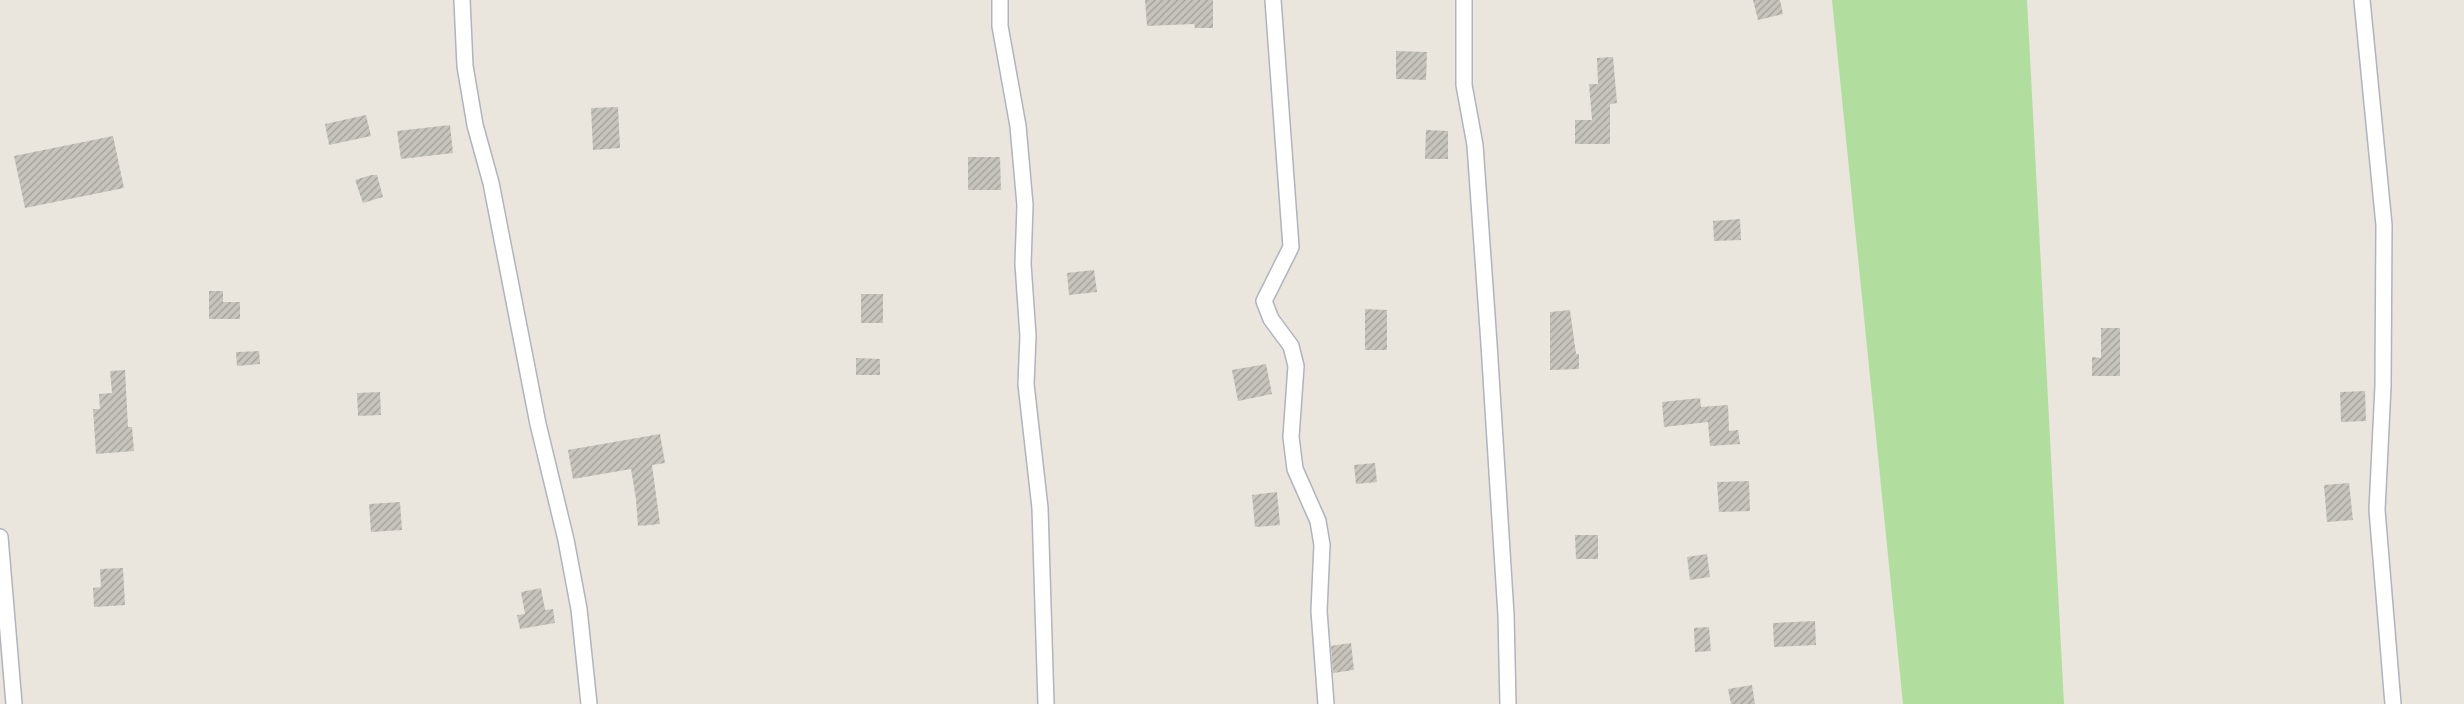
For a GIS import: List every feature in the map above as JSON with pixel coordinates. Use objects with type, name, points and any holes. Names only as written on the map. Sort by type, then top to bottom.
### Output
[{"type":"street","points":[[462,0],[465,66],[475,125],[491,183],[538,424],[574,579],[579,608],[589,704]]},
{"type":"street","points":[[1000,0],[1000,26],[1018,126],[1025,205],[1023,264],[1028,336],[1026,384],[1040,508],[1046,704]]},
{"type":"street","points":[[1272,0],[1291,247],[1264,301],[1271,319],[1291,346],[1296,366],[1291,437],[1295,469],[1318,520],[1322,545],[1319,611],[1326,704]]},
{"type":"street","points":[[1464,0],[1464,85],[1475,145],[1506,615],[1508,704]]},
{"type":"street","points":[[2362,0],[2384,225],[2383,386],[2376,510],[2393,704]]},
{"type":"street","points":[[0,537],[14,704]]},
{"type":"green space","points":[[1832,0],[2027,0],[2064,704],[1903,704]]},
{"type":"building","points":[[1145,0],[1213,0],[1213,28],[1195,28],[1194,24],[1147,26]]},
{"type":"building","points":[[1753,0],[1780,0],[1783,14],[1758,20]]},
{"type":"building","points":[[1396,51],[1427,52],[1426,80],[1396,79]]},
{"type":"building","points":[[1613,57],[1617,103],[1610,104],[1610,144],[1575,144],[1575,120],[1592,120],[1589,84],[1598,84],[1597,58]]},
{"type":"building","points":[[618,107],[620,148],[593,150],[591,108]]},
{"type":"building","points":[[366,115],[371,136],[329,145],[325,124]]},
{"type":"building","points":[[450,125],[453,153],[401,159],[397,131]]},
{"type":"building","points":[[1426,130],[1448,131],[1448,159],[1425,159]]},
{"type":"building","points":[[113,136],[124,188],[25,208],[14,156]]},
{"type":"building","points":[[968,157],[1000,157],[1001,190],[968,190]]},
{"type":"building","points":[[377,175],[383,197],[363,203],[355,180]]},
{"type":"building","points":[[1740,219],[1741,240],[1714,241],[1713,221]]},
{"type":"building","points":[[1094,270],[1097,292],[1069,295],[1067,273]]},
{"type":"building","points":[[209,291],[223,291],[223,302],[240,302],[240,319],[209,319]]},
{"type":"building","points":[[861,294],[883,294],[883,323],[861,323]]},
{"type":"building","points":[[1365,309],[1387,310],[1387,350],[1365,350]]},
{"type":"building","points":[[1570,310],[1576,354],[1579,354],[1579,369],[1550,370],[1550,312]]},
{"type":"building","points":[[2101,328],[2120,328],[2120,376],[2092,376],[2092,357],[2101,358]]},
{"type":"building","points":[[259,351],[260,364],[237,366],[236,352]]},
{"type":"building","points":[[856,358],[880,359],[880,375],[856,375]]},
{"type":"building","points":[[1266,364],[1272,394],[1238,401],[1232,370]]},
{"type":"building","points":[[125,370],[128,427],[132,427],[134,451],[96,454],[93,409],[100,409],[99,394],[112,393],[110,371]]},
{"type":"building","points":[[2365,391],[2366,421],[2341,422],[2340,392]]},
{"type":"building","points":[[380,392],[381,415],[358,416],[357,393]]},
{"type":"building","points":[[1700,398],[1701,407],[1728,405],[1729,431],[1738,430],[1740,444],[1710,446],[1708,422],[1664,427],[1662,402]]},
{"type":"building","points":[[660,434],[665,463],[652,465],[660,524],[638,526],[631,469],[573,479],[568,450]]},
{"type":"building","points":[[1375,463],[1377,482],[1356,484],[1354,465]]},
{"type":"building","points":[[1749,481],[1750,511],[1719,512],[1717,482]]},
{"type":"building","points":[[2349,483],[2353,520],[2327,522],[2324,485]]},
{"type":"building","points":[[1277,492],[1280,525],[1255,527],[1252,495]]},
{"type":"building","points":[[400,502],[402,530],[371,532],[369,504]]},
{"type":"building","points":[[1575,535],[1598,535],[1598,559],[1576,559]]},
{"type":"building","points":[[1707,554],[1710,577],[1690,580],[1687,557]]},
{"type":"building","points":[[123,568],[125,605],[94,607],[93,588],[101,587],[100,569]]},
{"type":"building","points":[[541,588],[545,610],[553,609],[555,623],[520,629],[517,615],[525,614],[521,592]]},
{"type":"building","points":[[1815,621],[1816,645],[1774,647],[1773,623]]},
{"type":"building","points":[[1709,627],[1711,651],[1695,652],[1694,628]]},
{"type":"building","points":[[1351,643],[1354,670],[1333,673],[1331,646]]},
{"type":"building","points":[[1752,685],[1755,704],[1731,704],[1728,689]]}]
